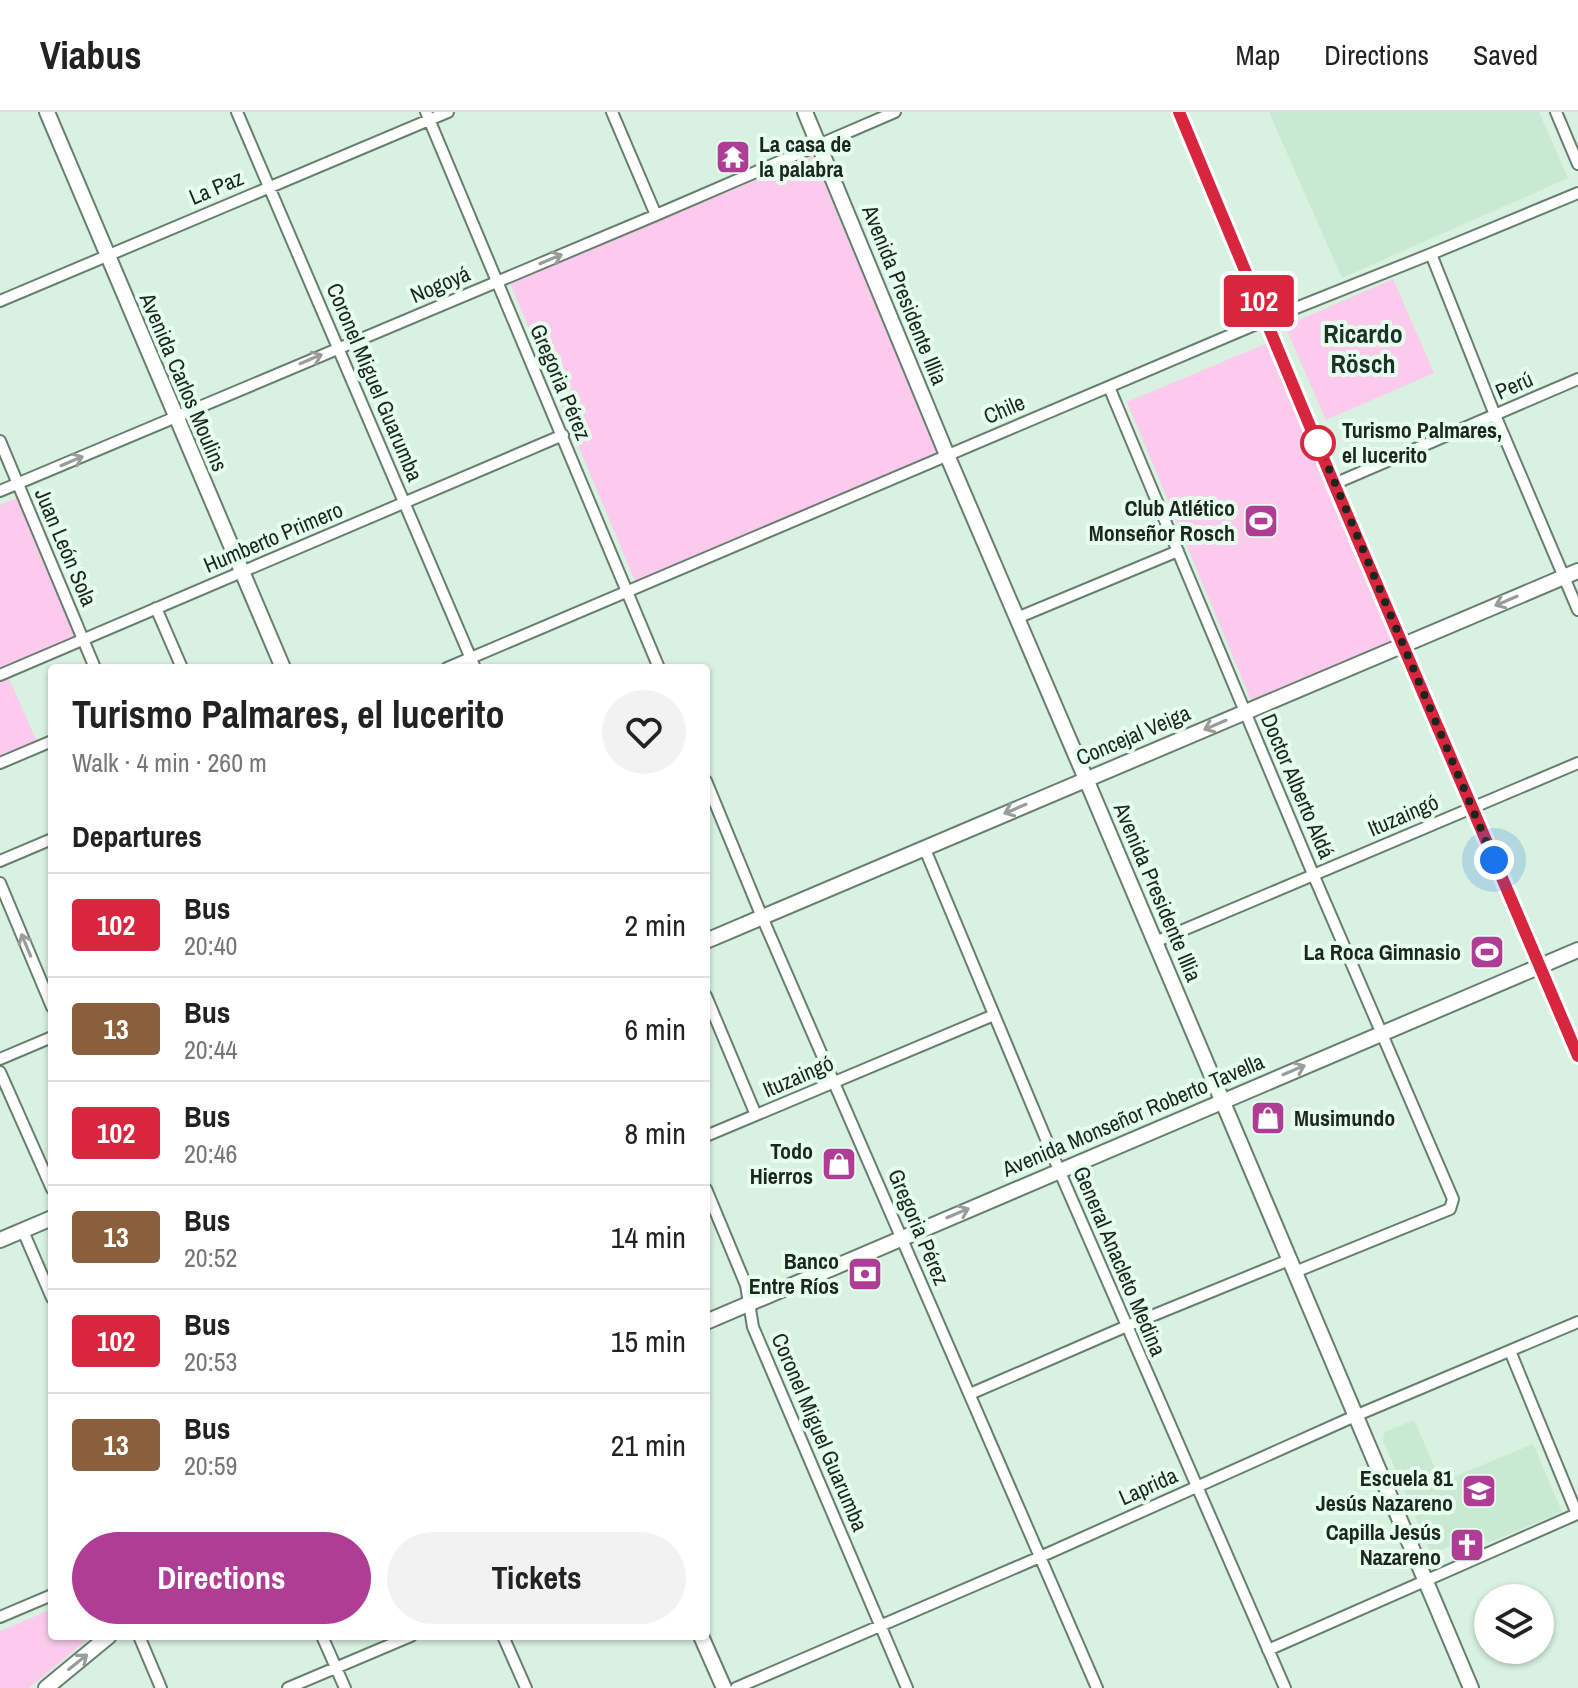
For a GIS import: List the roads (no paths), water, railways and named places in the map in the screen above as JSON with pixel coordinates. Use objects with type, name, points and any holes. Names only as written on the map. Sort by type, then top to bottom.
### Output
[{"type":"main road","name":"Avenida Carlos Moulins","points":[[47,112],[281,664]]},
{"type":"main road","name":"Avenida Presidente Illia","points":[[805,112],[947,455],[1471,1688]]},
{"type":"main road","name":"Concejal Veiga","points":[[710,939],[1571,574]]},
{"type":"main road","name":"Avenida Monseñor Roberto Tavella","points":[[710,1320],[1578,950]]},
{"type":"main road","points":[[0,1240],[48,1220]]},
{"type":"main road","points":[[46,1688],[104,1640]]},
{"type":"main road","points":[[703,1640],[724,1688]]},
{"type":"street","name":"Coronel Miguel Guarumba","points":[[237,112],[473,663]]},
{"type":"street","name":"La Paz","points":[[0,301],[427,116],[448,112]]},
{"type":"street","points":[[612,112],[656,215]]},
{"type":"street","name":"Nogoyá","points":[[0,491],[895,112]]},
{"type":"street","points":[[1179,112],[1578,1056]]},
{"type":"street","points":[[1556,112],[1578,164]]},
{"type":"street","name":"Gregoria Pérez","points":[[427,116],[657,664]]},
{"type":"street","name":"Chile","points":[[473,663],[627,590],[1266,320],[1578,193]]},
{"type":"street","points":[[1431,254],[1495,415],[1571,574],[1578,610]]},
{"type":"street","name":"Perú","points":[[1334,484],[1578,379]]},
{"type":"street","name":"Doctor Alberto Aldá","points":[[1109,387],[1453,1199],[1450,1209],[1292,1266]]},
{"type":"street","name":"Humberto Primero","points":[[0,675],[563,435]]},
{"type":"street","name":"Juan León Sola","points":[[0,441],[93,664]]},
{"type":"street","points":[[1017,618],[1178,551]]},
{"type":"street","points":[[156,608],[180,664]]},
{"type":"street","points":[[0,763],[48,743]]},
{"type":"street","name":"Ituzaingó","points":[[1155,942],[1578,763]]},
{"type":"street","name":"Gregoria Pérez","points":[[710,791],[1097,1688]]},
{"type":"street","points":[[0,861],[48,841]]},
{"type":"street","name":"General Anacleto Medina","points":[[924,847],[1059,1170],[1285,1688]]},
{"type":"street","points":[[0,883],[48,997]]},
{"type":"street","points":[[710,1006],[756,1115]]},
{"type":"street","name":"Ituzaingó","points":[[710,1134],[994,1015]]},
{"type":"street","points":[[0,1059],[48,1039]]},
{"type":"street","points":[[0,1072],[48,1180]]},
{"type":"street","name":"Coronel Miguel Guarumba","points":[[710,1199],[746,1285],[753,1327],[907,1688]]},
{"type":"street","points":[[23,1231],[48,1289]]},
{"type":"street","points":[[970,1394],[1127,1326],[1292,1266]]},
{"type":"street","name":"Laprida","points":[[736,1688],[1355,1416],[1578,1322]]},
{"type":"street","points":[[1268,1650],[1577,1514],[1510,1351]]},
{"type":"street","points":[[0,1617],[48,1597]]},
{"type":"street","points":[[141,1640],[161,1688]]},
{"type":"street","points":[[324,1640],[345,1688]]},
{"type":"street","points":[[288,1688],[402,1640]]},
{"type":"street","points":[[505,1640],[526,1688]]},
{"type":"place","name":"La casa de la palabra","points":[[733,157]]},
{"type":"place","name":"Turismo Palmares, el lucerito","points":[[1318,443]]},
{"type":"place","name":"Club Atlético Monseñor Rosch","points":[[1261,521]]},
{"type":"place","name":"La Roca Gimnasio","points":[[1487,952]]},
{"type":"place","name":"Musimundo","points":[[1268,1118]]},
{"type":"place","name":"Todo Hierros","points":[[839,1164]]},
{"type":"place","name":"Banco Entre Ríos","points":[[865,1274]]},
{"type":"place","name":"Escuela 81 Jesús Nazareno","points":[[1479,1491]]},
{"type":"place","name":"Capilla Jesús Nazareno","points":[[1467,1545]]},
{"type":"district","name":"Ricardo Rösch","points":[[1363,348]]}]
